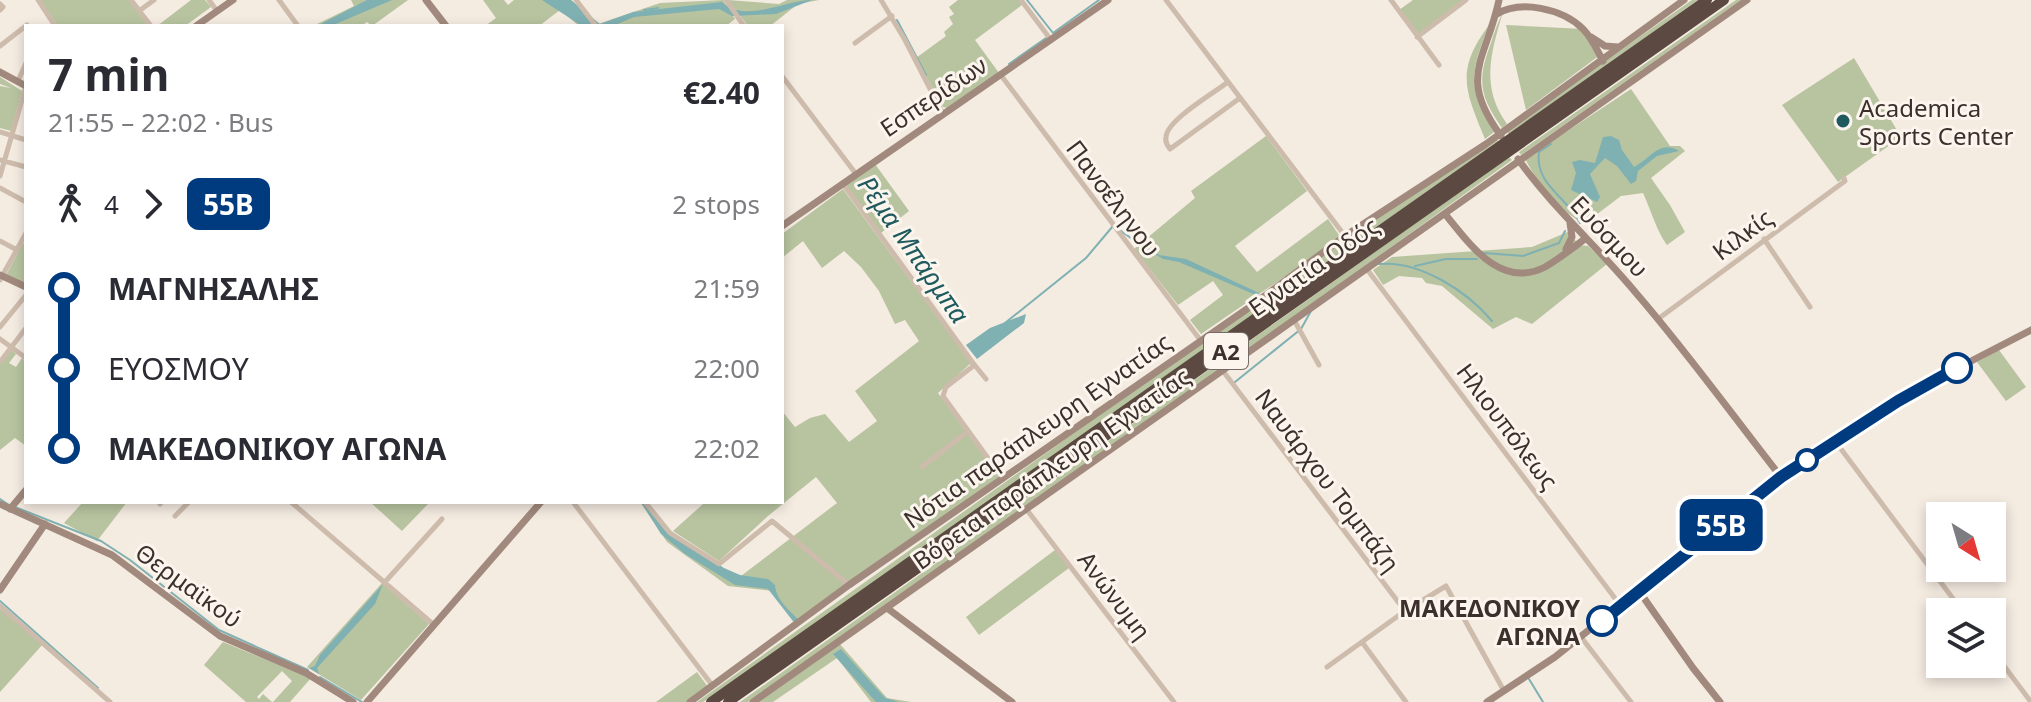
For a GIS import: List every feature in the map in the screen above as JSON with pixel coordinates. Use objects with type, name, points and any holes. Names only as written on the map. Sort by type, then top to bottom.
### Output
[{"type":"highway","name":"Εγνατία Οδός","points":[[711,702],[1707,0]]},
{"type":"highway","name":"Εγνατία Οδός","points":[[728,702],[1724,0]]},
{"type":"street","points":[[38,0],[54,24]]},
{"type":"street","points":[[131,0],[149,24]]},
{"type":"street","points":[[139,11],[154,0]]},
{"type":"street","points":[[209,0],[217,11]]},
{"type":"street","points":[[199,24],[233,0]]},
{"type":"street","points":[[279,0],[297,24]]},
{"type":"street","points":[[426,0],[444,24]]},
{"type":"street","points":[[576,0],[594,24]]},
{"type":"street","points":[[726,0],[743,24]]},
{"type":"street","points":[[881,0],[943,114]]},
{"type":"street","points":[[1021,0],[1051,40]]},
{"type":"street","name":"Εσπερίδων","points":[[784,225],[1108,0]]},
{"type":"street","points":[[1166,0],[1345,236]]},
{"type":"street","points":[[1391,0],[1439,65]]},
{"type":"street","points":[[1417,37],[1466,0]]},
{"type":"street","points":[[1499,0],[1560,13],[1609,48],[1618,47]]},
{"type":"street","name":"Ευόσμου","points":[[1499,0],[1478,62],[1476,80],[1479,98],[1494,127],[1569,222],[1658,319],[1781,477]]},
{"type":"street","name":"Νότια παράπλευρη Εγνατίας","points":[[1603,57],[1684,0]]},
{"type":"street","name":"Βόρεια παράπλευρη Εγνατίας","points":[[753,702],[1747,0]]},
{"type":"street","points":[[1493,19],[1515,2]]},
{"type":"street","points":[[855,43],[892,16]]},
{"type":"street","points":[[0,46],[24,27]]},
{"type":"street","name":"Νότια παράπλευρη Εγνατίας","points":[[690,702],[849,585],[1201,341],[1345,236],[1486,144],[1642,31]]},
{"type":"street","points":[[1592,38],[1603,57]]},
{"type":"street","points":[[18,81],[24,68]]},
{"type":"street","points":[[0,72],[24,85]]},
{"type":"street","name":"Πανσέληνου","points":[[1000,74],[1201,341]]},
{"type":"street","points":[[784,79],[856,174]]},
{"type":"street","points":[[1228,82],[1175,121],[1165,139],[1170,149],[1240,98]]},
{"type":"street","points":[[0,176],[24,94]]},
{"type":"street","points":[[0,132],[24,139]]},
{"type":"street","points":[[3,160],[24,166]]},
{"type":"street","name":"Κιλκίς","points":[[1658,319],[1845,181],[1844,178]]},
{"type":"street","points":[[842,183],[986,379]]},
{"type":"street","points":[[0,188],[24,201]]},
{"type":"street","points":[[1448,211],[1465,237]]},
{"type":"street","name":"Ευόσμου","points":[[1448,211],[1454,225],[1486,261],[1512,271],[1536,271],[1586,238]]},
{"type":"street","points":[[1563,255],[1572,234],[1569,222]]},
{"type":"street","points":[[1430,224],[1454,225]]},
{"type":"street","points":[[1569,245],[1576,239],[1586,238]]},
{"type":"street","points":[[1764,239],[1810,307]]},
{"type":"street","points":[[0,241],[17,250]]},
{"type":"street","points":[[24,241],[1,277],[24,286]]},
{"type":"street","name":"Ηλιουπόλεως","points":[[1366,268],[1621,605]]},
{"type":"street","points":[[0,327],[24,297]]},
{"type":"street","points":[[1294,320],[1319,365]]},
{"type":"street","points":[[1487,702],[1581,637],[1781,477],[1921,387],[2031,330]]},
{"type":"street","points":[[0,362],[24,331]]},
{"type":"street","points":[[0,339],[24,357]]},
{"type":"street","points":[[973,363],[946,387],[943,395],[1003,479]]},
{"type":"street","name":"Ναυάρχου Τομπάζη","points":[[1223,371],[1405,611]]},
{"type":"street","points":[[922,467],[968,431]]},
{"type":"street","points":[[1835,441],[1953,598]]},
{"type":"street","points":[[10,509],[24,492]]},
{"type":"street","name":"Θερμαϊκού","points":[[0,504],[96,546],[122,561],[218,635],[306,673],[353,702]]},
{"type":"street","points":[[175,516],[184,504]]},
{"type":"street","points":[[293,504],[434,625]]},
{"type":"street","points":[[367,702],[539,504]]},
{"type":"street","points":[[575,504],[712,685]]},
{"type":"street","points":[[647,504],[670,533],[719,564],[772,521],[849,585]]},
{"type":"street","name":"Ανώνυμη","points":[[1027,510],[1174,702]]},
{"type":"street","points":[[384,583],[442,519]]},
{"type":"street","points":[[0,590],[45,524]]},
{"type":"street","points":[[1327,667],[1405,611],[1446,586],[1504,691]]},
{"type":"street","points":[[1639,591],[1720,702]]},
{"type":"street","points":[[0,606],[110,702]]},
{"type":"street","points":[[887,608],[1012,702]]},
{"type":"street","points":[[1581,637],[1631,702]]},
{"type":"street","points":[[1362,642],[1406,702]]},
{"type":"street","points":[[2006,669],[2031,702]]},
{"type":"green space","points":[[40,0],[129,0],[147,24],[57,24]]},
{"type":"green space","points":[[191,0],[205,0],[211,7],[188,24],[160,24]]},
{"type":"green space","points":[[351,0],[408,0],[375,24],[317,24],[354,6]]},
{"type":"green space","points":[[483,0],[504,0],[508,5],[514,0],[571,0],[598,24],[577,24],[560,10],[542,24],[488,24],[496,18]]},
{"type":"green space","points":[[723,0],[735,19],[729,24],[598,24],[660,3]]},
{"type":"green space","points":[[728,0],[779,4],[787,0],[819,0],[798,4],[773,24],[746,24]]},
{"type":"green space","points":[[958,0],[1019,0],[1022,5],[975,40],[999,73],[948,108],[943,107],[916,58],[946,36],[944,32],[953,24],[949,17],[954,14],[949,7]]},
{"type":"green space","points":[[1413,0],[1464,0],[1417,35],[1399,10]]},
{"type":"green space","points":[[1692,0],[1698,0],[1509,134],[1506,131]]},
{"type":"green space","points":[[1736,0],[1741,0],[1521,155],[1519,152]]},
{"type":"green space","points":[[1503,12],[1490,69],[1493,97],[1507,124],[1502,128],[1485,96],[1482,77]]},
{"type":"green space","points":[[1489,25],[1478,56],[1474,80],[1479,103],[1494,132],[1485,139],[1472,107],[1467,81],[1471,55]]},
{"type":"green space","points":[[1506,25],[1583,29],[1600,55],[1526,110]]},
{"type":"green space","name":"Academica Sports Center","points":[[1854,58],[1901,137],[1838,182],[1782,105]]},
{"type":"green space","points":[[0,77],[22,91],[11,131],[0,128],[0,86],[11,88],[0,84]]},
{"type":"green space","points":[[1631,89],[1670,146],[1680,146],[1685,151],[1651,178],[1685,232],[1667,245],[1643,193],[1621,196],[1584,224],[1550,196],[1525,159]]},
{"type":"green space","points":[[1266,136],[1307,191],[1235,246],[1257,272],[1328,219],[1341,238],[1201,334],[1190,320],[1223,295],[1213,281],[1178,305],[1134,249],[1195,198],[1191,191]]},
{"type":"green space","points":[[1496,137],[1498,141],[755,667],[703,702],[697,702],[1430,179]]},
{"type":"green space","points":[[1509,157],[1512,160],[1036,501],[748,702],[740,702]]},
{"type":"green space","points":[[875,164],[909,211],[881,233],[846,185]]},
{"type":"green space","points":[[843,189],[971,363],[938,393],[999,477],[794,622],[772,591],[728,586],[667,542],[641,504],[648,504],[671,538],[725,573],[741,576],[837,503],[816,477],[784,503],[784,413],[795,427],[825,414],[849,442],[877,421],[855,391],[919,341],[905,320],[895,324],[879,291],[844,251],[822,268],[803,241],[784,256],[784,233]]},
{"type":"green space","points":[[1570,231],[1578,245],[1588,246],[1607,264],[1532,324],[1516,317],[1493,329],[1442,286],[1426,283],[1422,278],[1399,276],[1383,285],[1373,270],[1392,257],[1532,247]]},
{"type":"green space","points":[[23,243],[24,284],[6,275]]},
{"type":"green space","points":[[11,350],[16,354],[9,363],[16,367],[22,358],[24,360],[24,445],[15,438],[0,450],[0,364]]},
{"type":"green space","points":[[1999,350],[2026,387],[2006,401],[1977,362]]},
{"type":"green space","points":[[81,504],[125,504],[97,541],[64,523]]},
{"type":"green space","points":[[372,504],[428,504],[402,531]]},
{"type":"green space","points":[[703,504],[783,504],[719,561],[673,531]]},
{"type":"green space","points":[[1055,550],[1069,568],[979,635],[966,617]]},
{"type":"green space","points":[[382,583],[429,624],[361,700],[307,667]]},
{"type":"green space","points":[[0,609],[43,644],[0,692]]},
{"type":"green space","points":[[223,642],[311,678],[290,702],[273,702],[292,681],[282,671],[257,697],[259,699],[263,694],[272,702],[246,702],[204,665]]},
{"type":"green space","points":[[839,643],[887,698],[911,702],[871,702],[837,658],[773,702],[755,702]]},
{"type":"green space","points":[[697,672],[708,687],[686,702],[656,702]]},
{"type":"water","points":[[367,0],[392,0],[336,24],[321,24]]},
{"type":"water","points":[[542,0],[571,0],[600,24],[579,24]]},
{"type":"water","points":[[812,0],[776,14],[732,16],[719,9],[634,17],[618,24],[600,24],[633,12],[722,2],[731,8],[753,11]]},
{"type":"water","points":[[1611,136],[1619,140],[1634,167],[1666,147],[1679,151],[1657,156],[1638,171],[1636,181],[1631,184],[1617,166],[1605,158],[1590,174],[1600,197],[1597,202],[1571,190],[1576,173],[1572,162],[1595,163],[1603,137]]},
{"type":"water","points":[[1143,243],[1159,255],[1186,259],[1259,293],[1258,296],[1179,262],[1163,259],[1140,245]]},
{"type":"water","points":[[1026,314],[1024,323],[977,359],[966,345],[990,328]]},
{"type":"water","points":[[642,504],[649,504],[672,535],[724,568],[740,575],[768,579],[775,585],[784,605],[800,621],[796,625],[768,589],[735,585],[685,554],[661,534]]},
{"type":"water","points":[[383,584],[375,604],[317,668],[319,674],[309,668],[315,666],[320,655]]},
{"type":"water","points":[[841,649],[885,698],[899,702],[876,702],[833,654]]},
{"type":"waterway","points":[[1027,0],[1053,33],[1099,0]]},
{"type":"waterway","points":[[644,10],[658,8]]},
{"type":"waterway","name":"Ρέμα Μπάρμπα","points":[[897,20],[926,75]]},
{"type":"waterway","points":[[1009,64],[1046,38]]},
{"type":"waterway","points":[[1551,144],[1539,152],[1542,173],[1580,223]]},
{"type":"waterway","name":"Ρέμα Μπάρμπα","points":[[1005,323],[1086,258],[1113,226]]},
{"type":"waterway","name":"Ρέμα Μπάρμπα","points":[[1121,231],[1142,246]]},
{"type":"waterway","points":[[1484,253],[1523,256],[1559,243],[1565,231]]},
{"type":"waterway","points":[[1415,266],[1446,259],[1477,259]]},
{"type":"waterway","points":[[1379,264],[1394,264],[1426,272],[1456,289],[1492,321]]},
{"type":"waterway","name":"Ρέμα Μπάρμπα","points":[[1235,382],[1301,329],[1311,311]]},
{"type":"waterway","points":[[0,499],[9,505]]},
{"type":"waterway","points":[[15,507],[101,541],[219,630],[308,670]]},
{"type":"waterway","points":[[0,601],[98,688]]},
{"type":"waterway","points":[[320,677],[362,702]]},
{"type":"waterway","name":"Ρέμα Μπάρμπα","points":[[1529,679],[1543,702]]},
{"type":"bus line","name":"55Β","points":[[1602,621],[1781,477],[1898,401],[1957,368]]},
{"type":"place","name":"Academica Sports Center","points":[[1843,121]]},
{"type":"place","name":"ΜΑΚΕΔΟΝΙΚΟΥ ΑΓΩΝΑ","points":[[1602,621]]}]
